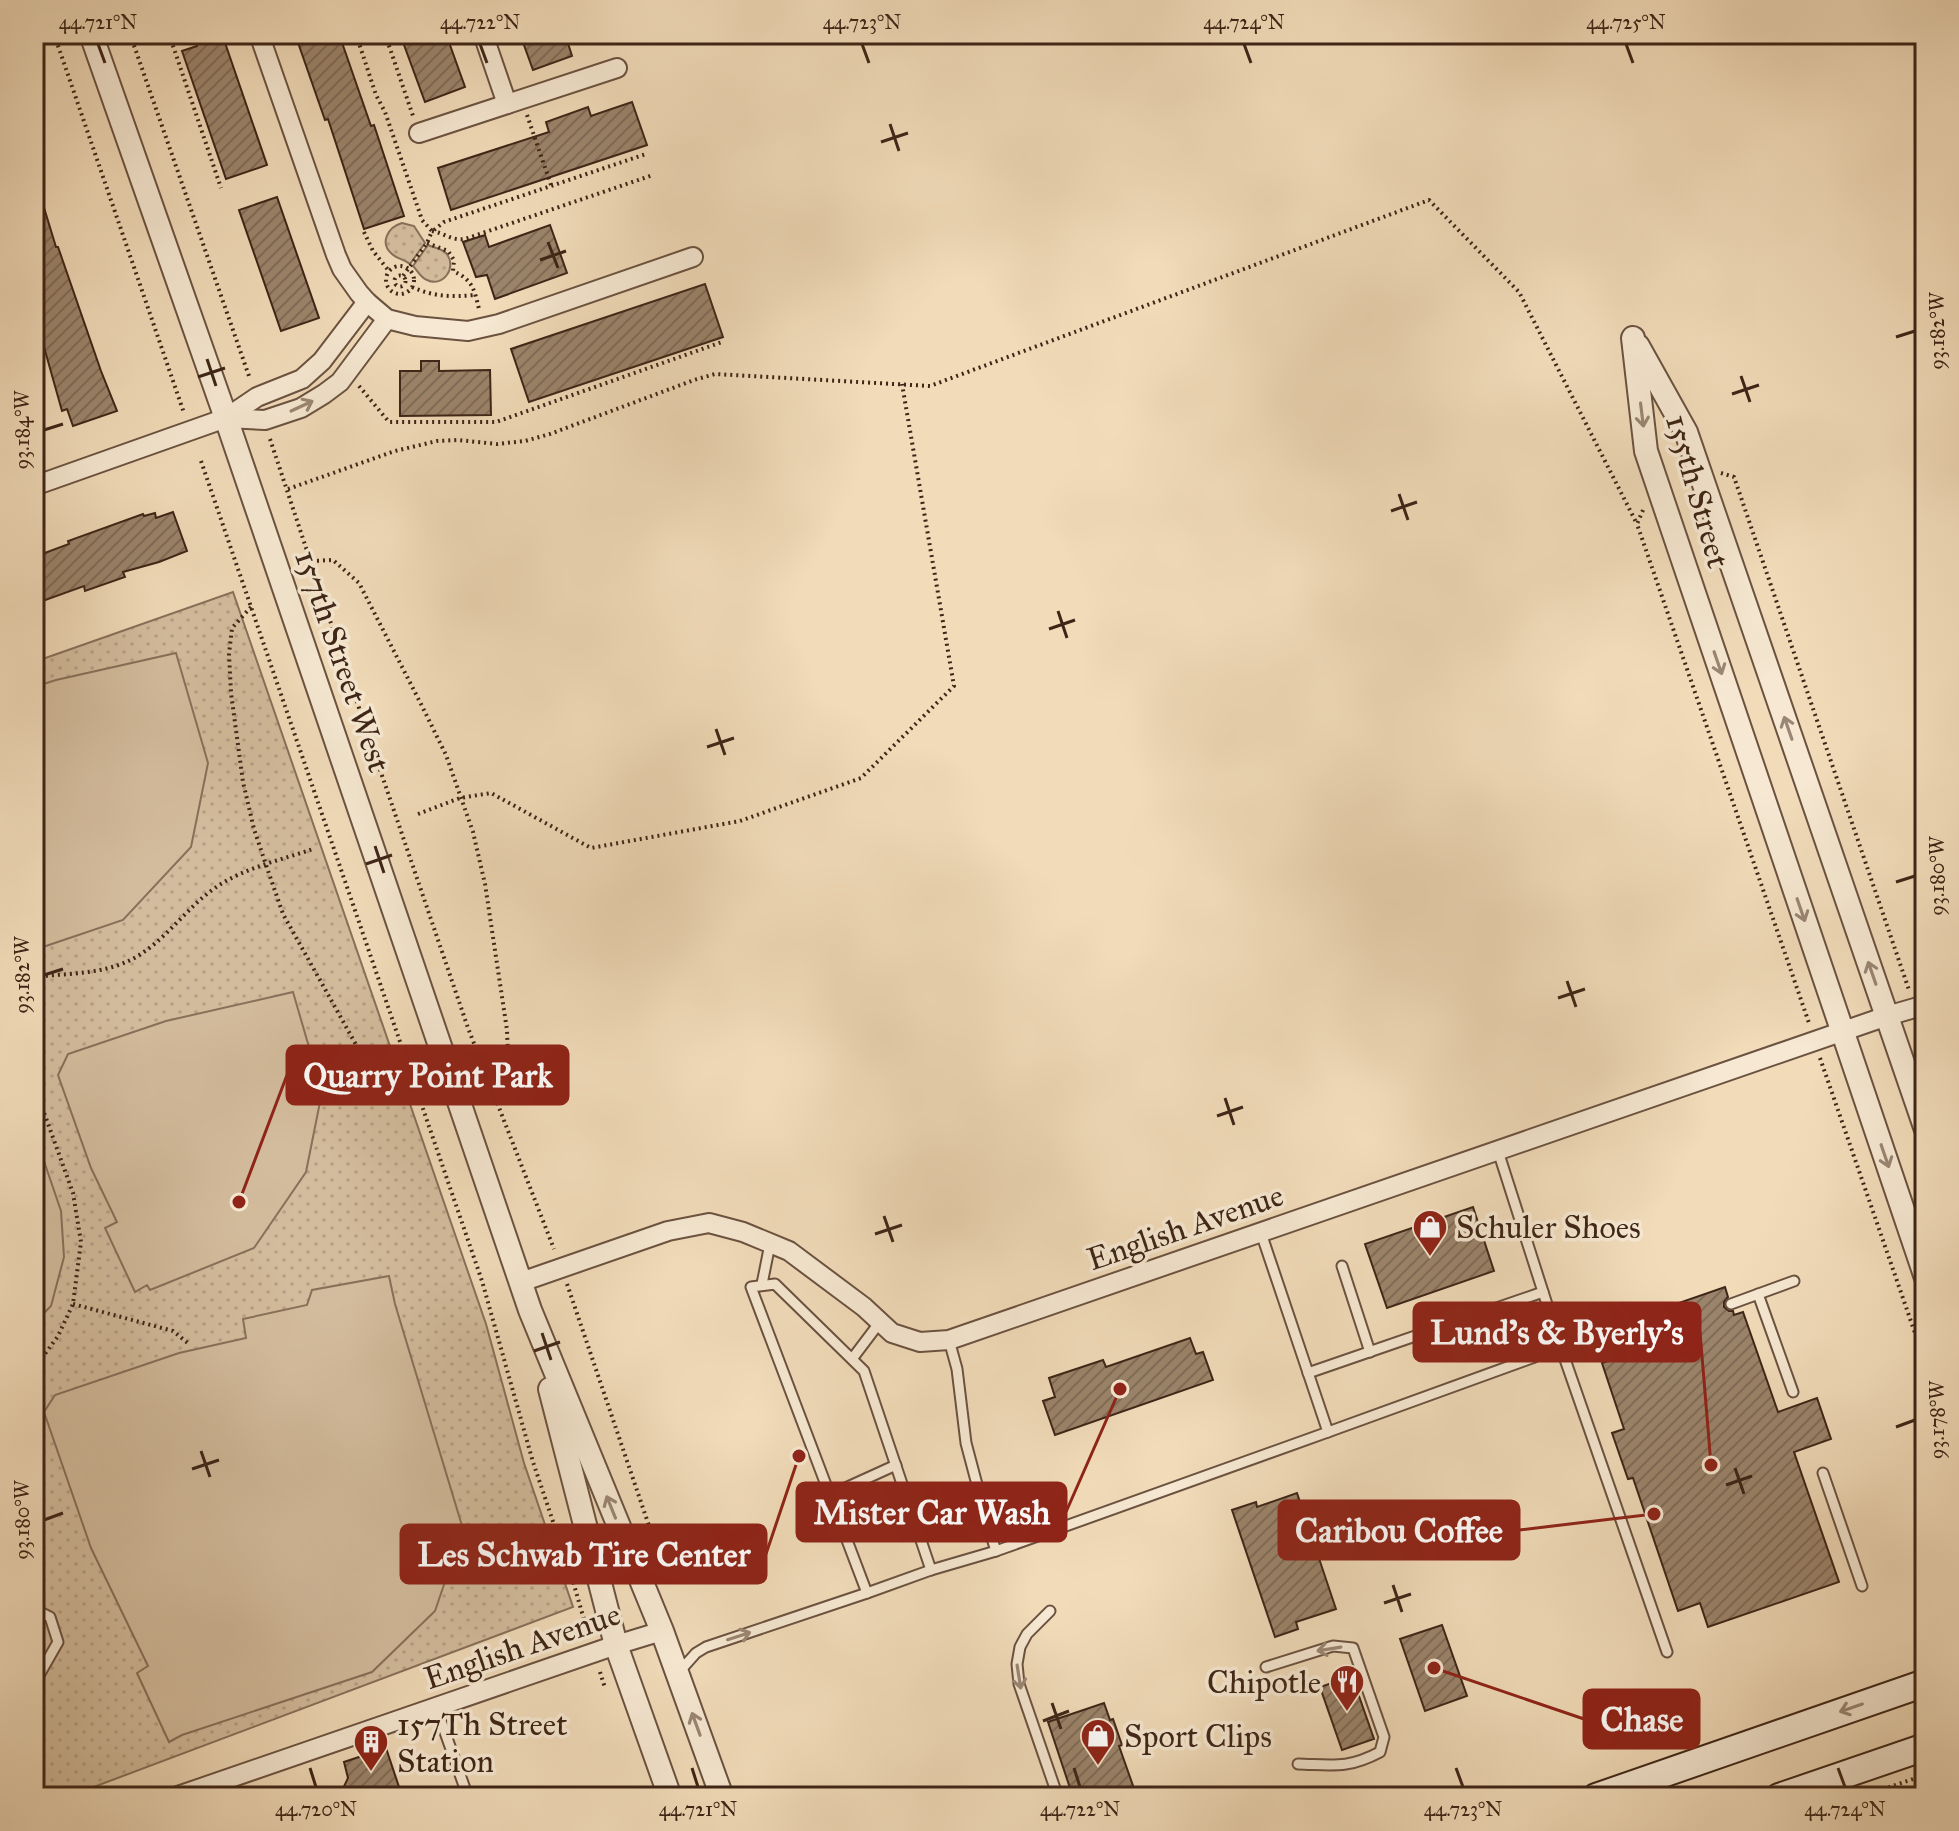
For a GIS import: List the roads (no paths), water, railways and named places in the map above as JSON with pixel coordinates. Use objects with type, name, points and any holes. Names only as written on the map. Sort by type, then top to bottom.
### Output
[{"type":"main road","points":[[1596,1797],[1925,1683]]},
{"type":"main road","points":[[1779,1797],[1925,1747]]},
{"type":"street","name":"157th Street West","points":[[91,34],[226,418],[521,1282],[616,1645],[670,1797]]},
{"type":"street","points":[[259,34],[336,255],[348,279],[367,302],[387,319],[415,326],[468,331],[693,257]]},
{"type":"street","points":[[483,34],[514,101]]},
{"type":"street","points":[[419,133],[617,68]]},
{"type":"street","points":[[226,418],[254,390],[302,379],[322,361],[367,302]]},
{"type":"street","points":[[34,486],[226,418],[265,420],[301,408],[340,382],[387,319]]},
{"type":"street","name":"155th Street","points":[[1925,1127],[1686,432],[1633,338],[1646,451],[1925,1275]]},
{"type":"street","name":"English Avenue","points":[[521,1282],[668,1231],[709,1223],[743,1232],[789,1251],[864,1307],[892,1333],[920,1342],[949,1340],[1920,1006]]},
{"type":"street","name":"157th Street West","points":[[530,1310],[662,1631],[722,1797]]},
{"type":"street","name":"English Avenue","points":[[175,1797],[662,1631]]},
{"type":"lane","points":[[1498,1151],[1560,1345],[1667,1652]]},
{"type":"lane","points":[[1261,1233],[1328,1432]]},
{"type":"lane","points":[[762,1284],[770,1244]]},
{"type":"lane","points":[[1342,1266],[1370,1352]]},
{"type":"lane","points":[[1731,1304],[1794,1281]]},
{"type":"lane","points":[[867,1593],[751,1287],[775,1284],[864,1371],[931,1570]]},
{"type":"lane","points":[[1308,1373],[1543,1292]]},
{"type":"lane","points":[[1758,1294],[1793,1392]]},
{"type":"lane","points":[[852,1359],[880,1322]]},
{"type":"lane","points":[[1585,1326],[1615,1339],[1630,1340],[1676,1324]]},
{"type":"lane","points":[[949,1340],[957,1369],[966,1443],[996,1551]]},
{"type":"lane","points":[[678,1674],[696,1653],[706,1647],[996,1551],[1532,1358],[1560,1345]]},
{"type":"lane","points":[[830,1495],[896,1465]]},
{"type":"lane","points":[[1823,1473],[1862,1586]]},
{"type":"lane","points":[[34,1609],[50,1617],[58,1642],[34,1684]]},
{"type":"lane","points":[[1050,1611],[1027,1634],[1020,1647],[1017,1664],[1019,1684],[1058,1797]]},
{"type":"lane","points":[[1266,1667],[1333,1646],[1353,1648],[1384,1737],[1380,1752],[1365,1760],[1344,1766],[1298,1764]]},
{"type":"lane","points":[[436,1707],[468,1797]]},
{"type":"place","name":"Quarry Point Park","points":[[239,1202]]},
{"type":"place","name":"Schuler Shoes","points":[[1430,1258]]},
{"type":"place","name":"Mister Car Wash","points":[[1120,1389]]},
{"type":"place","name":"Les Schwab Tire Center","points":[[799,1456]]},
{"type":"place","name":"Lund's & Byerly's","points":[[1711,1465]]},
{"type":"place","name":"Caribou Coffee","points":[[1654,1514]]},
{"type":"place","name":"Chase","points":[[1434,1668]]},
{"type":"place","name":"Chipotle","points":[[1347,1713]]},
{"type":"place","name":"Sport Clips","points":[[1098,1767]]},
{"type":"place","name":"157Th Street Station","points":[[371,1773]]}]
